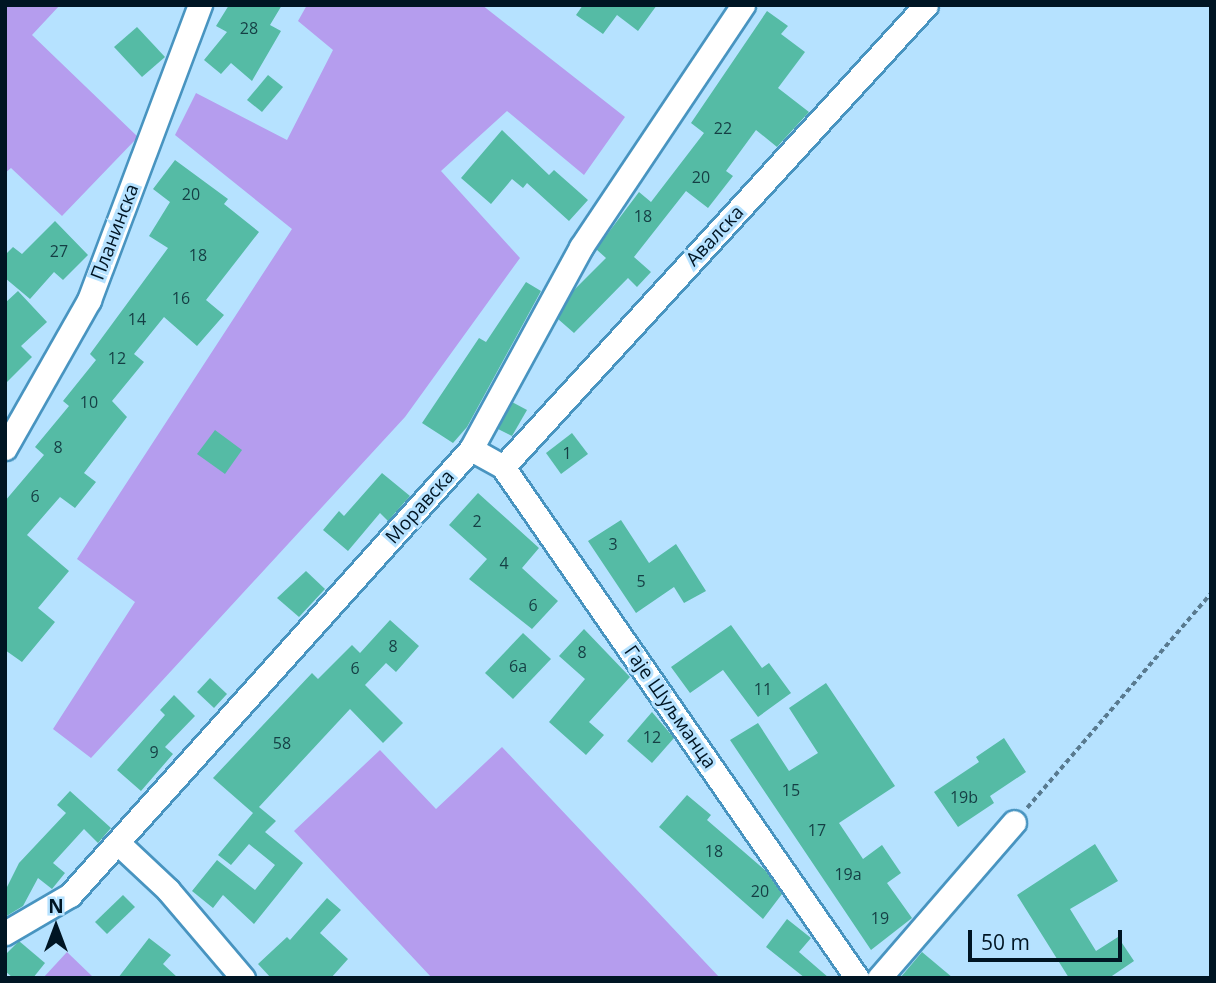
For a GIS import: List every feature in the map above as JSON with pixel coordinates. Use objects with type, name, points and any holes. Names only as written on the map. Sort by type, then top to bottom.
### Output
[{"type":"street","name":"Планинска","points":[[5,448],[89,300],[200,5]]},
{"type":"street","name":"Моравска","points":[[5,933],[70,895],[471,449],[588,236],[743,5]]},
{"type":"street","name":"Авалска","points":[[503,467],[926,5]]},
{"type":"street","name":"Гаје Шуљманца","points":[[471,449],[503,467],[857,978]]},
{"type":"street","points":[[879,978],[1014,822]]},
{"type":"street","points":[[118,843],[168,890],[243,978]]},
{"type":"path","points":[[1014,822],[1211,593]]},
{"type":"shaded area","points":[[5,5],[60,5],[32,35],[138,137],[62,216],[11,168],[5,173]]},
{"type":"shaded area","points":[[307,5],[482,5],[625,117],[584,175],[507,111],[441,171],[520,258],[405,417],[91,758],[53,729],[135,602],[77,559],[292,229],[175,135],[196,93],[287,140],[333,50],[298,21]]},
{"type":"shaded area","points":[[502,747],[720,978],[432,978],[294,831],[380,750],[436,809]]},
{"type":"shaded area","points":[[67,952],[94,978],[43,978]]},
{"type":"building","points":[[229,5],[282,5],[270,25],[281,31],[252,81],[231,63],[221,74],[204,60],[227,32],[216,26]]},
{"type":"building","points":[[583,5],[657,5],[638,31],[617,15],[603,34],[576,15]]},
{"type":"building","points":[[767,11],[788,26],[781,34],[805,52],[778,88],[809,112],[777,147],[756,130],[726,171],[733,176],[708,208],[686,191],[634,257],[651,272],[637,287],[628,278],[574,333],[558,319],[573,291],[606,258],[596,249],[639,192],[651,202],[704,133],[691,123]]},
{"type":"building","points":[[137,27],[165,57],[142,77],[114,47]]},
{"type":"building","points":[[268,75],[283,87],[262,112],[247,100]]},
{"type":"building","points":[[502,130],[549,175],[554,170],[588,200],[569,221],[527,183],[523,188],[512,179],[491,204],[461,178]]},
{"type":"building","points":[[175,160],[228,199],[224,204],[259,232],[206,300],[224,315],[197,346],[164,317],[134,354],[144,362],[112,401],[127,417],[84,473],[96,482],[75,508],[60,497],[27,535],[69,571],[38,608],[55,622],[22,662],[5,650],[5,501],[44,455],[35,447],[69,406],[63,401],[96,360],[90,354],[168,248],[149,236],[170,202],[153,189]]},
{"type":"building","points":[[55,221],[88,255],[63,280],[54,272],[30,299],[5,278],[5,255],[13,247],[22,254]]},
{"type":"building","points":[[526,282],[541,291],[467,427],[453,443],[422,423],[479,338],[486,342]]},
{"type":"building","points":[[18,291],[47,322],[21,346],[32,357],[5,384],[5,303]]},
{"type":"building","points":[[512,402],[527,410],[512,436],[498,429]]},
{"type":"building","points":[[215,430],[242,450],[225,474],[197,454]]},
{"type":"building","points":[[572,433],[588,454],[561,474],[546,453]]},
{"type":"building","points":[[382,473],[410,496],[388,521],[380,513],[348,551],[323,530],[339,511],[344,516]]},
{"type":"building","points":[[478,493],[539,548],[522,568],[558,601],[532,629],[469,579],[487,559],[449,525]]},
{"type":"building","points":[[621,520],[649,563],[676,544],[706,591],[684,603],[674,587],[636,613],[588,541]]},
{"type":"building","points":[[306,571],[325,589],[299,617],[277,598]]},
{"type":"building","points":[[390,620],[419,646],[396,672],[386,663],[365,685],[403,723],[383,743],[350,709],[259,807],[276,821],[265,832],[303,863],[254,924],[223,895],[213,908],[192,891],[217,860],[255,890],[275,865],[249,844],[231,865],[218,855],[253,813],[213,778],[312,673],[318,679],[352,645],[360,653]]},
{"type":"building","points":[[731,625],[762,668],[769,663],[791,693],[758,717],[723,670],[690,693],[671,667]]},
{"type":"building","points":[[584,629],[630,677],[589,722],[604,735],[586,755],[549,722],[585,679],[559,656]]},
{"type":"building","points":[[523,633],[551,659],[513,699],[485,673]]},
{"type":"building","points":[[210,678],[227,694],[214,708],[197,692]]},
{"type":"building","points":[[826,683],[895,786],[839,823],[863,859],[882,845],[901,873],[887,883],[912,918],[871,950],[730,740],[758,723],[789,771],[818,753],[789,708]]},
{"type":"building","points":[[174,695],[195,716],[165,747],[173,754],[141,791],[117,770],[165,715],[160,710]]},
{"type":"building","points":[[652,712],[674,738],[652,763],[627,741]]},
{"type":"building","points":[[1004,738],[1026,772],[990,796],[994,803],[958,827],[934,792],[979,762],[976,757]]},
{"type":"building","points":[[70,791],[111,828],[98,843],[84,829],[53,863],[65,873],[52,889],[38,878],[23,906],[5,917],[5,891],[19,863],[66,813],[57,805]]},
{"type":"building","points":[[687,795],[711,815],[707,820],[765,870],[782,894],[763,919],[659,827]]},
{"type":"building","points":[[1095,844],[1118,881],[1070,909],[1096,951],[1118,937],[1134,961],[1109,978],[1069,978],[1017,895]]},
{"type":"building","points":[[123,895],[135,907],[107,934],[95,922]]},
{"type":"building","points":[[327,898],[341,910],[320,933],[348,959],[331,978],[271,978],[258,964],[287,937],[290,940]]},
{"type":"building","points":[[787,919],[811,938],[799,952],[829,978],[805,978],[766,947]]},
{"type":"building","points":[[149,938],[171,955],[163,964],[178,978],[118,978]]},
{"type":"building","points":[[19,941],[45,963],[33,978],[13,978],[5,971],[5,955]]},
{"type":"building","points":[[922,952],[953,978],[900,978]]}]
